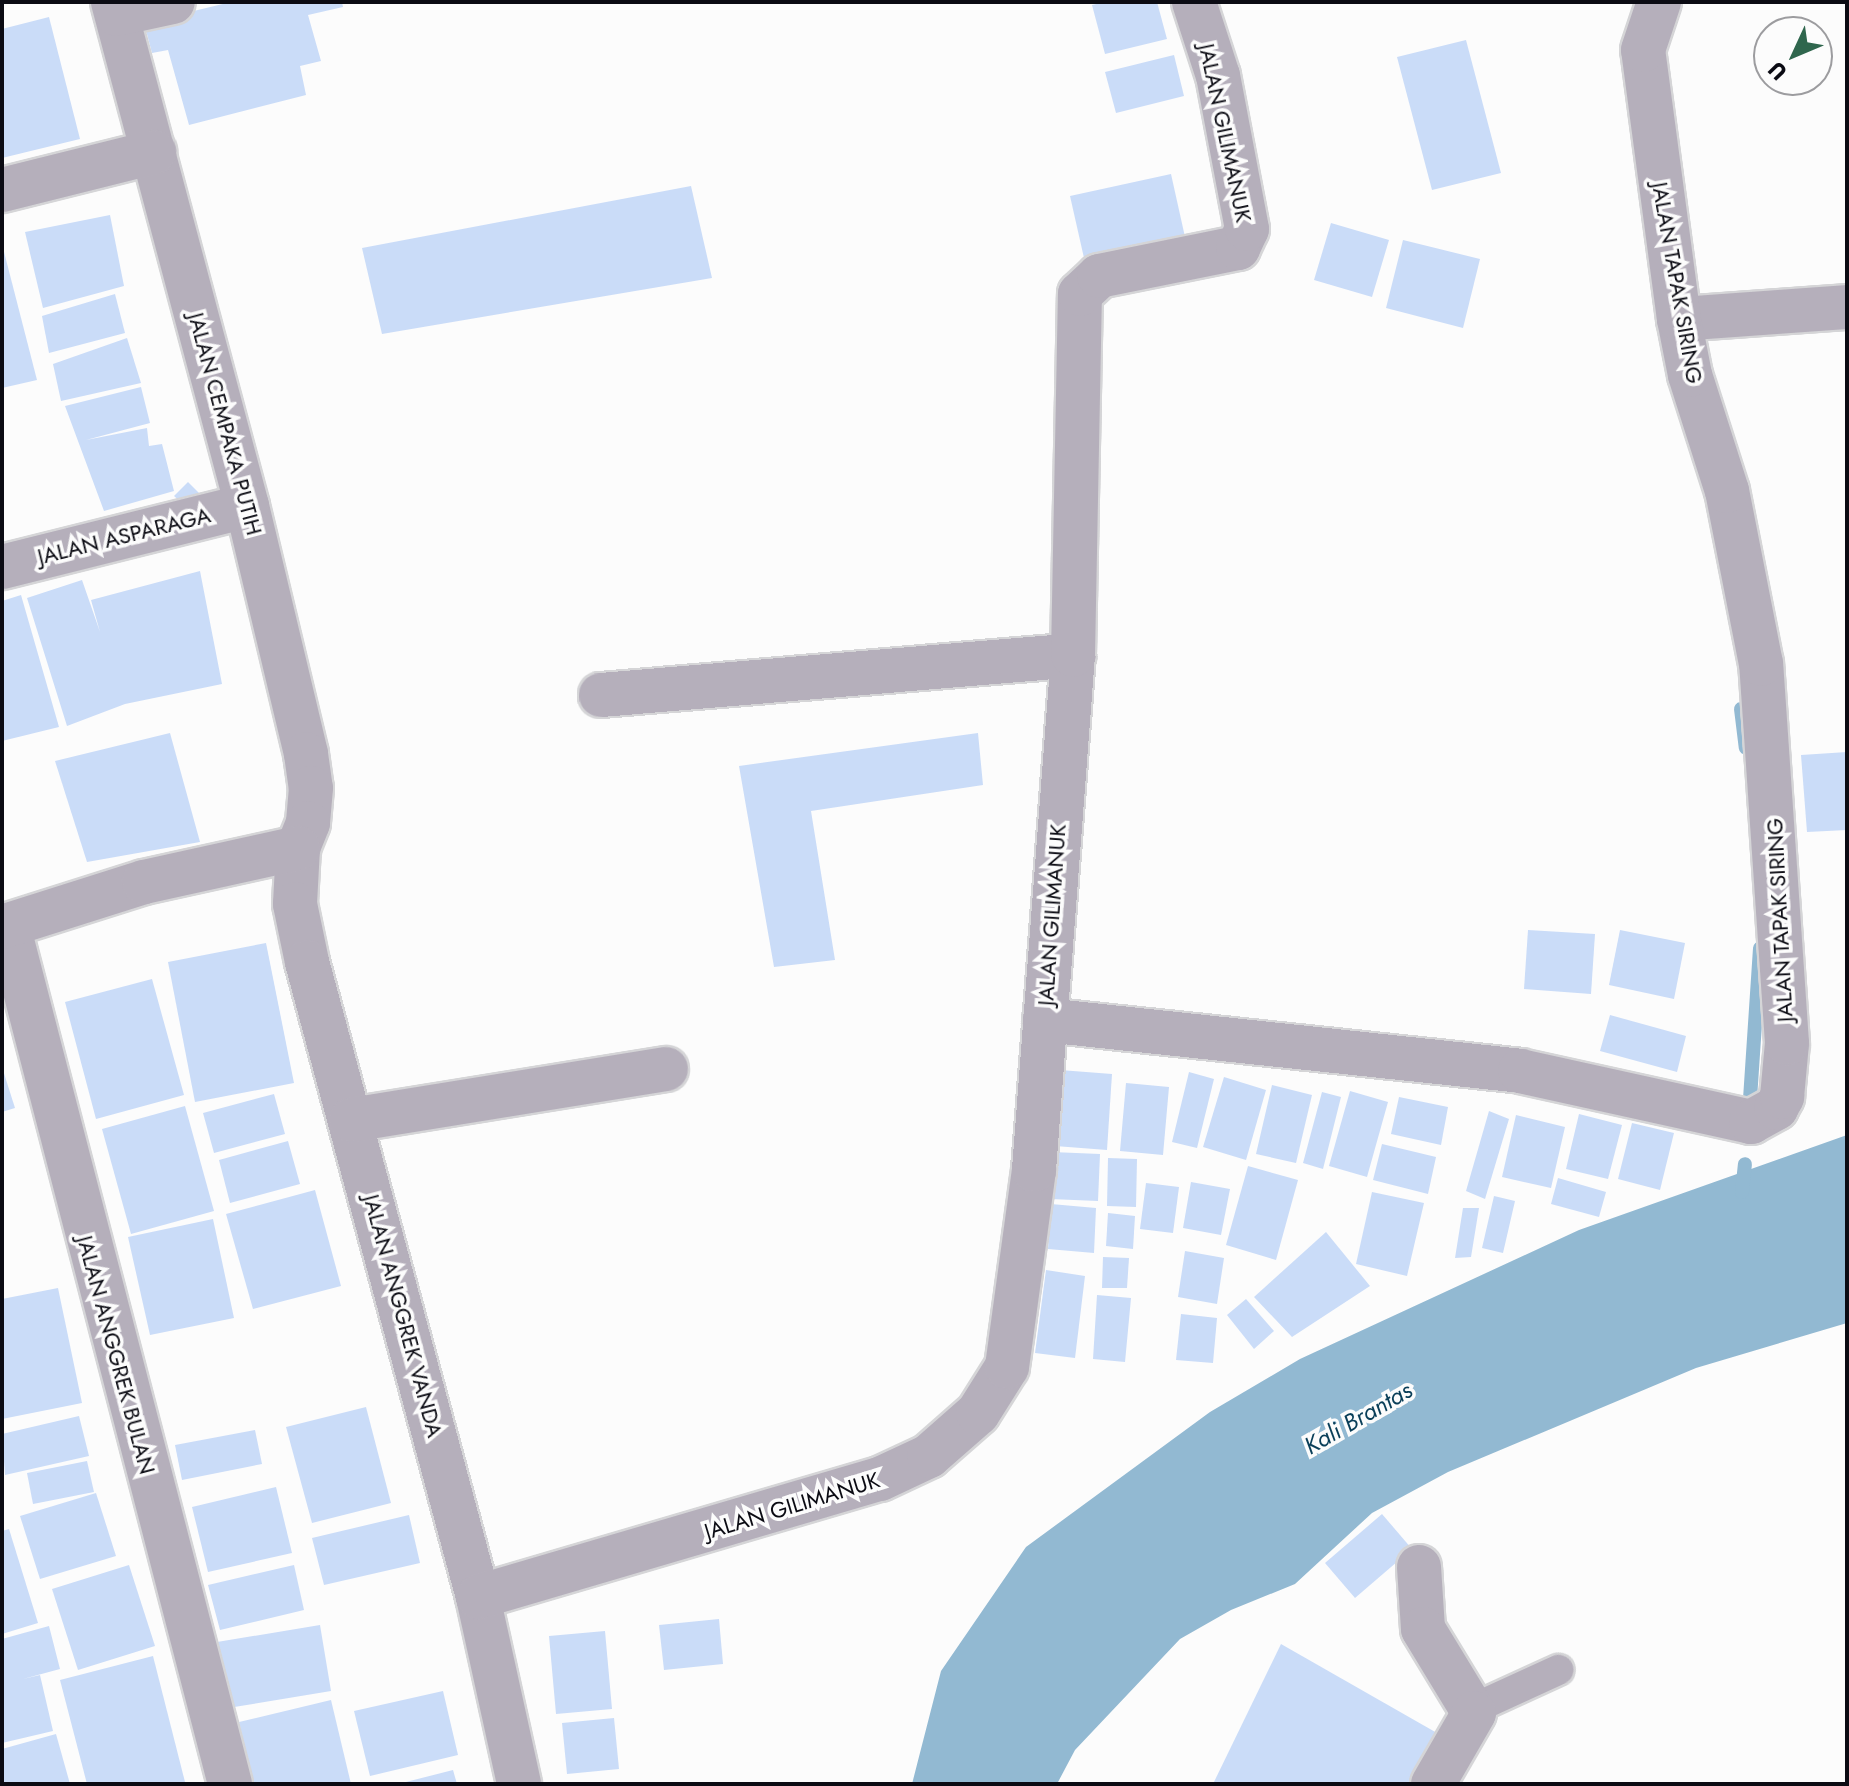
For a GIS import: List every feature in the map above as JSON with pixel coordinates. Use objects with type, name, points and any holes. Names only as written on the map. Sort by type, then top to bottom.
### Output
[{"type":"street","points":[[115,8],[173,2]]},
{"type":"street","name":"JALAN GILIMANUK","points":[[478,1597],[880,1479],[929,1456],[978,1413],[1007,1367],[1034,1170],[1073,655],[1080,294],[1099,276],[1229,251],[1245,241],[1243,199],[1218,76],[1194,2]]},
{"type":"street","name":"JALAN TAPAK SIRING","points":[[1045,1020],[1520,1071],[1751,1122],[1776,1108],[1785,1074],[1787,1017],[1761,664],[1731,506],[1690,375],[1679,319],[1643,50],[1659,2]]},
{"type":"street","name":"JALAN CEMPAKA PUTIH","points":[[115,8],[247,506],[306,754],[308,823],[298,848]]},
{"type":"street","points":[[2,190],[154,152]]},
{"type":"street","points":[[1679,319],[1847,307]]},
{"type":"street","name":"JALAN ASPARAGA","points":[[2,567],[247,506]]},
{"type":"street","points":[[601,695],[1073,655]]},
{"type":"street","points":[[5,926],[115,890],[298,848]]},
{"type":"street","name":"JALAN ANGGREK VANDA","points":[[298,848],[295,904],[478,1597],[519,1784]]},
{"type":"street","name":"JALAN ANGGREK BULAN","points":[[5,926],[230,1784]]},
{"type":"street","points":[[351,1120],[666,1069]]},
{"type":"street","points":[[1419,1567],[1423,1629],[1473,1709],[1474,1719],[1445,1758],[1433,1784]]},
{"type":"lane","points":[[1473,1709],[1558,1670]]},
{"type":"water","name":"Kali Brantas","points":[[1847,1135],[1847,1323],[1696,1368],[1448,1472],[1372,1513],[1295,1584],[1231,1610],[1180,1639],[1075,1750],[1057,1784],[912,1784],[941,1671],[1026,1547],[1210,1412],[1300,1359],[1579,1230]]},
{"type":"building","points":[[231,2],[342,2],[343,7],[308,15],[321,61],[300,66],[306,95],[189,125],[168,50],[152,53],[144,23]]},
{"type":"building","points":[[1157,2],[1167,39],[1105,54],[1092,5]]},
{"type":"building","points":[[49,17],[80,139],[2,158],[2,29]]},
{"type":"building","points":[[1466,40],[1501,173],[1432,190],[1397,57]]},
{"type":"building","points":[[1174,55],[1184,96],[1116,113],[1105,72]]},
{"type":"building","points":[[1171,174],[1185,237],[1084,258],[1070,196]]},
{"type":"building","points":[[691,186],[712,278],[382,334],[362,248]]},
{"type":"building","points":[[110,215],[124,286],[43,308],[25,232]]},
{"type":"building","points":[[1331,223],[1389,240],[1372,297],[1314,280]]},
{"type":"building","points":[[1403,240],[1480,259],[1463,328],[1386,308]]},
{"type":"building","points":[[2,244],[37,380],[2,388]]},
{"type":"building","points":[[115,294],[125,333],[49,353],[42,316]]},
{"type":"building","points":[[127,338],[141,383],[61,401],[53,364]]},
{"type":"building","points":[[141,387],[150,423],[86,440],[147,428],[149,446],[162,444],[174,491],[104,511],[65,406]]},
{"type":"building","points":[[188,482],[204,498],[183,504],[174,496]]},
{"type":"building","points":[[200,571],[222,684],[125,704],[67,726],[27,598],[82,580],[100,632],[91,600]]},
{"type":"building","points":[[21,595],[59,727],[2,741],[2,601]]},
{"type":"building","points":[[170,733],[200,842],[87,862],[55,761]]},
{"type":"building","points":[[978,733],[983,785],[811,811],[835,960],[774,967],[739,766]]},
{"type":"building","points":[[1847,752],[1847,830],[1807,832],[1801,755]]},
{"type":"building","points":[[1528,930],[1595,934],[1591,994],[1524,989]]},
{"type":"building","points":[[1620,930],[1685,943],[1674,999],[1609,985]]},
{"type":"building","points":[[266,943],[294,1083],[195,1102],[168,962]]},
{"type":"building","points":[[152,979],[184,1095],[96,1119],[65,1002]]},
{"type":"building","points":[[1610,1015],[1686,1036],[1677,1072],[1600,1051]]},
{"type":"building","points":[[2,1067],[15,1108],[2,1112]]},
{"type":"building","points":[[1060,1070],[1112,1074],[1107,1150],[1055,1146]]},
{"type":"building","points":[[1189,1072],[1214,1079],[1197,1148],[1172,1142]]},
{"type":"building","points":[[1224,1077],[1266,1090],[1246,1160],[1203,1147]]},
{"type":"building","points":[[1126,1083],[1169,1087],[1163,1155],[1120,1151]]},
{"type":"building","points":[[1272,1085],[1312,1095],[1296,1163],[1256,1154]]},
{"type":"building","points":[[1350,1091],[1388,1102],[1367,1177],[1329,1166]]},
{"type":"building","points":[[1322,1092],[1341,1097],[1323,1169],[1303,1163]]},
{"type":"building","points":[[274,1094],[285,1134],[214,1153],[203,1113]]},
{"type":"building","points":[[1399,1097],[1448,1107],[1441,1145],[1391,1134]]},
{"type":"building","points":[[185,1106],[214,1211],[131,1234],[102,1129]]},
{"type":"building","points":[[1489,1111],[1509,1119],[1485,1199],[1466,1191]]},
{"type":"building","points":[[1579,1114],[1622,1125],[1608,1179],[1566,1169]]},
{"type":"building","points":[[1516,1115],[1565,1127],[1551,1188],[1502,1177]]},
{"type":"building","points":[[1632,1123],[1674,1133],[1660,1190],[1618,1179]]},
{"type":"building","points":[[288,1141],[300,1184],[230,1203],[219,1160]]},
{"type":"building","points":[[1382,1144],[1436,1157],[1428,1194],[1373,1180]]},
{"type":"building","points":[[1052,1152],[1100,1154],[1098,1201],[1050,1199]]},
{"type":"building","points":[[1108,1158],[1137,1159],[1136,1207],[1107,1206]]},
{"type":"building","points":[[1248,1166],[1298,1180],[1276,1260],[1226,1245]]},
{"type":"building","points":[[1558,1178],[1606,1192],[1599,1217],[1551,1204]]},
{"type":"building","points":[[1191,1182],[1230,1189],[1221,1235],[1183,1228]]},
{"type":"building","points":[[1146,1183],[1179,1187],[1173,1233],[1140,1229]]},
{"type":"building","points":[[315,1190],[341,1286],[253,1309],[226,1214]]},
{"type":"building","points":[[1372,1192],[1424,1203],[1407,1276],[1356,1264]]},
{"type":"building","points":[[1494,1196],[1515,1201],[1503,1253],[1482,1248]]},
{"type":"building","points":[[1051,1204],[1096,1208],[1094,1253],[1048,1249]]},
{"type":"building","points":[[1463,1208],[1479,1208],[1471,1257],[1455,1258]]},
{"type":"building","points":[[1108,1213],[1135,1216],[1133,1249],[1106,1246]]},
{"type":"building","points":[[213,1219],[234,1318],[150,1335],[128,1237]]},
{"type":"building","points":[[1326,1232],[1370,1286],[1292,1337],[1254,1297]]},
{"type":"building","points":[[1185,1251],[1224,1258],[1217,1304],[1178,1297]]},
{"type":"building","points":[[1103,1257],[1129,1258],[1127,1288],[1102,1288]]},
{"type":"building","points":[[1046,1270],[1085,1276],[1075,1358],[1035,1353]]},
{"type":"building","points":[[58,1288],[82,1403],[2,1419],[2,1299]]},
{"type":"building","points":[[1097,1295],[1131,1298],[1125,1362],[1093,1359]]},
{"type":"building","points":[[1246,1299],[1274,1331],[1254,1349],[1227,1315]]},
{"type":"building","points":[[1181,1314],[1217,1318],[1213,1363],[1176,1360]]},
{"type":"building","points":[[366,1407],[391,1503],[312,1523],[286,1427]]},
{"type":"building","points":[[79,1416],[89,1456],[5,1475],[2,1434]]},
{"type":"building","points":[[255,1430],[262,1464],[182,1480],[175,1445]]},
{"type":"building","points":[[87,1461],[94,1492],[33,1504],[27,1473]]},
{"type":"building","points":[[276,1487],[292,1553],[208,1572],[192,1507]]},
{"type":"building","points":[[96,1493],[116,1556],[40,1579],[20,1516]]},
{"type":"building","points":[[1382,1514],[1412,1549],[1355,1598],[1325,1563]]},
{"type":"building","points":[[409,1515],[420,1563],[324,1585],[312,1538]]},
{"type":"building","points":[[9,1529],[38,1623],[2,1634],[2,1531]]},
{"type":"building","points":[[129,1565],[155,1646],[78,1670],[52,1589]]},
{"type":"building","points":[[294,1565],[304,1610],[220,1630],[208,1585]]},
{"type":"building","points":[[719,1619],[723,1664],[664,1670],[659,1625]]},
{"type":"building","points":[[320,1625],[331,1691],[228,1708],[217,1642]]},
{"type":"building","points":[[49,1626],[60,1669],[23,1679],[40,1675],[53,1731],[2,1743],[2,1639]]},
{"type":"building","points":[[605,1631],[612,1709],[556,1714],[549,1636]]},
{"type":"building","points":[[1281,1644],[1444,1737],[1419,1784],[1213,1784]]},
{"type":"building","points":[[153,1656],[185,1782],[87,1784],[60,1680]]},
{"type":"building","points":[[443,1691],[458,1755],[370,1776],[354,1711]]},
{"type":"building","points":[[331,1700],[351,1784],[254,1784],[239,1722]]},
{"type":"building","points":[[614,1718],[619,1769],[567,1774],[562,1723]]},
{"type":"building","points":[[56,1734],[70,1784],[2,1784],[2,1749]]},
{"type":"building","points":[[453,1770],[457,1784],[402,1784],[402,1783]]},
{"type":"waterway","points":[[1741,709],[1746,748]]},
{"type":"waterway","points":[[1750,1099],[1760,948]]},
{"type":"waterway","points":[[1742,1192],[1745,1164]]}]
